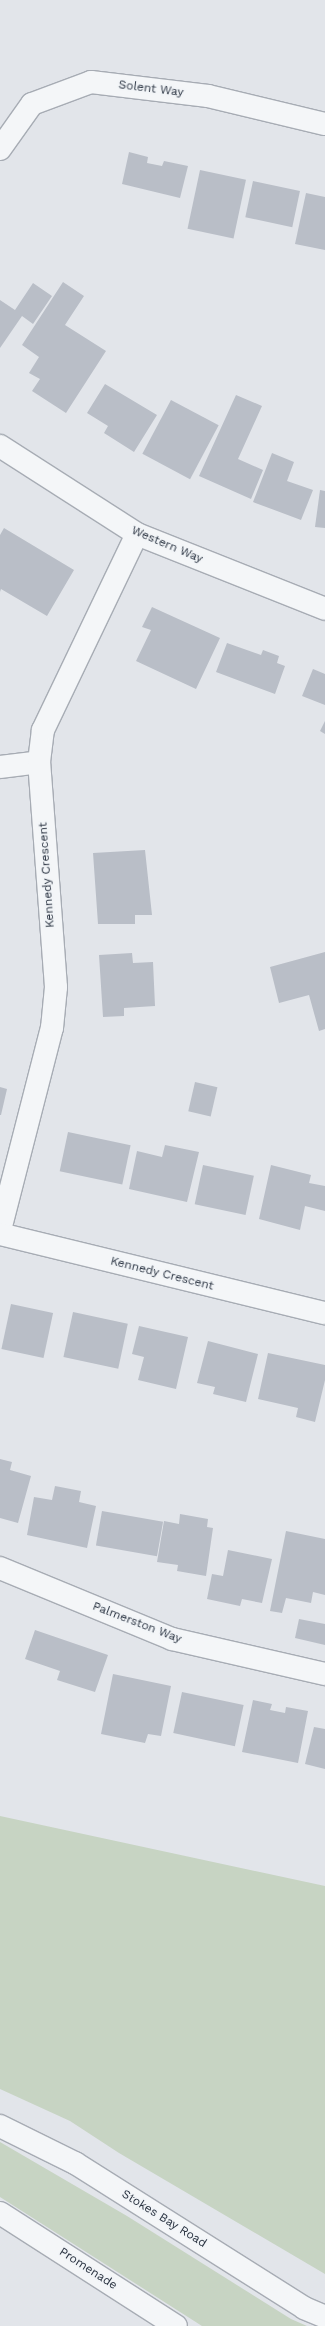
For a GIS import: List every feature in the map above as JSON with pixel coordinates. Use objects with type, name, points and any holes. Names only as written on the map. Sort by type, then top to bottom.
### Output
[{"type":"street","name":"Solent Way","points":[[0,149],[32,104],[91,82],[208,96],[325,124]]},
{"type":"street","name":"Western Way","points":[[0,446],[137,534],[325,609]]},
{"type":"street","name":"Kennedy Crescent","points":[[0,1230],[51,1037],[56,987],[39,762],[43,730],[137,534]]},
{"type":"street","points":[[0,767],[39,762]]},
{"type":"street","name":"Kennedy Crescent","points":[[0,1234],[325,1313]]},
{"type":"street","name":"Palmerston Way","points":[[0,1568],[172,1638],[325,1674]]},
{"type":"street","name":"Stokes Bay Road","points":[[0,2126],[74,2163],[304,2308],[325,2317]]},
{"type":"street","name":"Promenade","points":[[0,2213],[176,2326]]},
{"type":"green space","points":[[0,1816],[325,1886],[325,2274],[119,2153],[70,2121],[0,2089]]},
{"type":"green space","points":[[0,2142],[127,2216],[291,2319],[307,2326],[202,2326],[0,2197]]},
{"type":"building","points":[[129,152],[148,157],[147,163],[162,166],[164,161],[188,166],[180,198],[122,184]]},
{"type":"building","points":[[200,170],[246,180],[233,238],[188,229]]},
{"type":"building","points":[[253,181],[300,191],[292,227],[245,217]]},
{"type":"building","points":[[306,193],[325,197],[325,250],[295,244]]},
{"type":"building","points":[[63,282],[84,296],[65,325],[106,351],[66,413],[32,391],[40,379],[29,373],[39,357],[22,345]]},
{"type":"building","points":[[33,283],[52,296],[33,324],[22,316],[0,348],[0,300],[15,310]]},
{"type":"building","points":[[105,384],[157,415],[134,452],[104,433],[108,426],[87,413]]},
{"type":"building","points":[[236,395],[262,406],[238,459],[263,470],[251,499],[199,476]]},
{"type":"building","points":[[171,400],[219,425],[190,479],[142,454]]},
{"type":"building","points":[[272,453],[294,462],[287,481],[313,490],[301,520],[253,502]]},
{"type":"building","points":[[320,490],[325,491],[325,528],[315,527]]},
{"type":"building","points":[[4,528],[74,570],[47,616],[1,589],[0,592],[0,535]]},
{"type":"building","points":[[152,607],[220,638],[196,689],[136,661],[151,630],[142,627]]},
{"type":"building","points":[[227,643],[261,655],[263,650],[279,656],[277,663],[285,666],[275,694],[216,672]]},
{"type":"building","points":[[313,669],[325,674],[325,705],[302,696]]},
{"type":"building","points":[[325,721],[325,734],[320,731]]},
{"type":"building","points":[[145,850],[152,915],[135,915],[135,924],[98,924],[93,853]]},
{"type":"building","points":[[325,952],[325,1029],[319,1031],[309,995],[279,1003],[270,967]]},
{"type":"building","points":[[132,953],[133,963],[153,962],[155,1006],[124,1008],[124,1016],[103,1017],[99,955]]},
{"type":"building","points":[[195,1082],[217,1087],[211,1116],[188,1111]]},
{"type":"building","points":[[0,1087],[7,1089],[1,1115],[0,1115]]},
{"type":"building","points":[[68,1132],[131,1145],[122,1184],[60,1171]]},
{"type":"building","points":[[165,1145],[199,1152],[187,1202],[129,1189],[137,1151],[162,1157]]},
{"type":"building","points":[[203,1165],[254,1176],[246,1215],[195,1204]]},
{"type":"building","points":[[271,1165],[311,1175],[309,1183],[325,1186],[325,1211],[305,1206],[300,1230],[259,1219]]},
{"type":"building","points":[[11,1304],[53,1313],[43,1358],[1,1349]]},
{"type":"building","points":[[73,1312],[128,1324],[118,1369],[63,1357]]},
{"type":"building","points":[[139,1326],[188,1337],[176,1389],[138,1380],[144,1357],[132,1354]]},
{"type":"building","points":[[208,1341],[258,1354],[246,1402],[213,1394],[215,1387],[197,1383]]},
{"type":"building","points":[[268,1353],[325,1365],[325,1380],[315,1422],[296,1417],[298,1408],[258,1399]]},
{"type":"building","points":[[0,1459],[12,1462],[10,1470],[31,1476],[18,1523],[0,1518]]},
{"type":"building","points":[[55,1486],[81,1491],[79,1502],[96,1506],[87,1548],[27,1535],[34,1497],[52,1500]]},
{"type":"building","points":[[102,1511],[163,1522],[157,1556],[96,1545]]},
{"type":"building","points":[[180,1514],[208,1519],[207,1527],[213,1528],[206,1576],[177,1571],[178,1565],[157,1562],[164,1521],[179,1524]]},
{"type":"building","points":[[286,1531],[325,1539],[325,1595],[313,1592],[311,1603],[286,1598],[282,1613],[270,1611]]},
{"type":"building","points":[[228,1550],[272,1559],[262,1603],[242,1599],[240,1606],[207,1599],[212,1574],[223,1576]]},
{"type":"building","points":[[299,1619],[325,1624],[325,1645],[295,1638]]},
{"type":"building","points":[[35,1630],[108,1655],[95,1692],[57,1680],[60,1671],[25,1659]]},
{"type":"building","points":[[113,1674],[171,1686],[161,1736],[148,1734],[145,1743],[101,1734]]},
{"type":"building","points":[[182,1692],[244,1705],[235,1746],[173,1733]]},
{"type":"building","points":[[253,1700],[272,1704],[270,1710],[285,1713],[286,1707],[308,1711],[298,1763],[242,1752]]},
{"type":"building","points":[[314,1727],[325,1729],[325,1769],[305,1764]]}]
